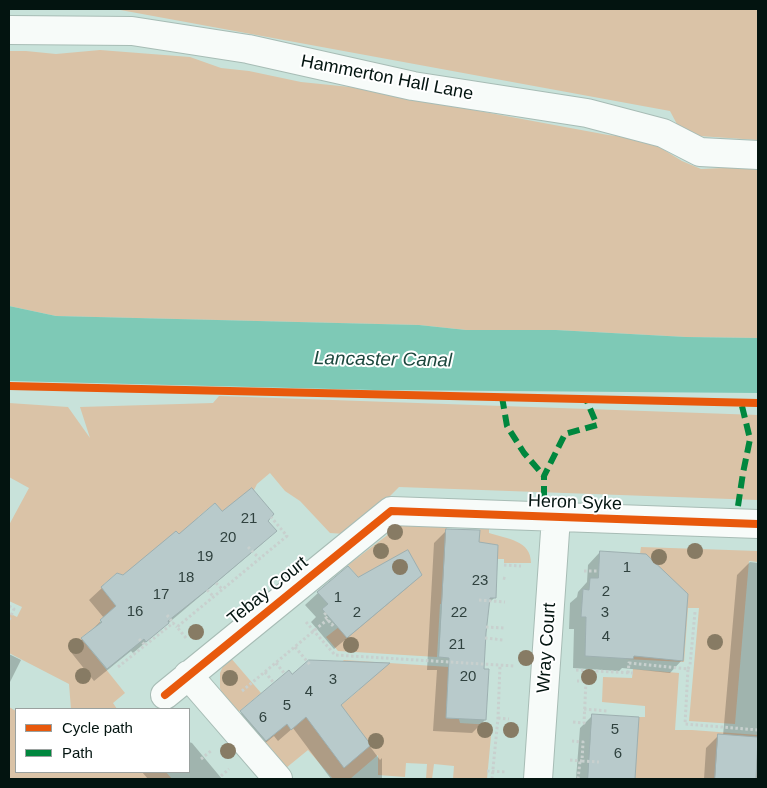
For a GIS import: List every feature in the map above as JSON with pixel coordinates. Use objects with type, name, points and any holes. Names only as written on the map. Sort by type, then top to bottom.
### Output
[{"type":"street","name":"Hammerton Hall Lane","points":[[9,30],[132,31],[238,47],[413,86],[587,113],[663,133],[700,152],[758,154]]},
{"type":"street","name":"Heron Syke","points":[[391,511],[758,524]]},
{"type":"street","name":"Tebay Court","points":[[164,694],[391,511]]},
{"type":"street","name":"Wray Court","points":[[538,779],[556,518]]},
{"type":"street","points":[[197,668],[218,710],[270,770]]},
{"type":"path","points":[[177,627],[287,536],[271,517]]},
{"type":"path","points":[[248,547],[260,559]]},
{"type":"path","points":[[216,583],[223,590]]},
{"type":"path","points":[[207,590],[214,597]]},
{"type":"path","points":[[479,600],[506,602]]},
{"type":"path","points":[[9,606],[14,608],[9,620]]},
{"type":"path","points":[[694,612],[684,724],[758,730]]},
{"type":"path","points":[[326,613],[324,615],[332,625],[334,623]]},
{"type":"path","points":[[167,615],[177,627],[197,668]]},
{"type":"path","points":[[304,619],[335,655],[520,666]]},
{"type":"path","points":[[218,710],[328,619]]},
{"type":"path","points":[[118,667],[173,623]]},
{"type":"path","points":[[486,626],[504,628]]},
{"type":"path","points":[[485,638],[503,640]]},
{"type":"path","points":[[139,639],[145,645]]},
{"type":"path","points":[[295,647],[311,666]]},
{"type":"path","points":[[276,663],[284,673]]},
{"type":"path","points":[[571,670],[631,673],[629,663],[688,668]]},
{"type":"path","points":[[492,779],[500,665]]},
{"type":"path","points":[[265,672],[273,682]]},
{"type":"path","points":[[584,709],[607,711]]},
{"type":"path","points":[[578,779],[581,761],[599,762]]},
{"type":"path","points":[[221,776],[226,772]]},
{"type":"shaded area","points":[[115,9],[758,9],[758,140],[699,136],[679,128],[670,111]]},
{"type":"shaded area","points":[[100,50],[190,57],[221,68],[249,71],[301,82],[350,87],[608,135],[646,139],[682,161],[701,169],[747,167],[758,169],[758,338],[686,337],[556,330],[466,330],[419,325],[56,316],[9,306],[9,51],[56,54]]},
{"type":"shaded area","points":[[219,396],[758,415],[758,500],[399,487],[345,534],[330,533],[300,501],[285,491],[270,473],[257,484],[254,490],[225,515],[215,503],[198,517],[208,529],[123,575],[117,573],[104,584],[104,591],[116,606],[100,620],[100,623],[81,638],[125,693],[113,703],[116,708],[71,708],[69,684],[9,653],[9,613],[17,617],[22,607],[9,601],[9,525],[29,488],[9,477],[9,403],[68,407],[90,438],[80,407],[213,403]]},
{"type":"shaded area","points":[[402,524],[489,525],[489,533],[510,539],[527,549],[531,563],[504,563],[504,559],[497,559],[498,545],[479,543],[480,527],[447,525],[445,558],[479,606],[440,604],[437,657],[338,651],[326,637],[344,623],[383,607],[348,565]]},
{"type":"shaded area","points":[[641,547],[758,551],[758,562],[749,561],[735,724],[689,721],[699,608],[688,608],[684,662],[625,659]]},
{"type":"shaded area","points":[[230,657],[261,693],[236,714],[224,702],[220,688],[220,673]]},
{"type":"shaded area","points":[[344,660],[449,667],[446,718],[459,719],[460,723],[492,725],[487,779],[453,779],[454,766],[434,764],[432,779],[426,779],[427,764],[406,763],[405,777],[378,775],[378,755],[350,779],[333,779],[308,750],[286,768],[265,742],[287,724],[291,729],[310,714],[339,707],[359,690],[338,665]]},
{"type":"shaded area","points":[[633,669],[679,673],[675,730],[758,735],[758,779],[628,779],[639,717],[645,717],[645,706],[602,702],[603,677],[632,678]]},
{"type":"shaded area","points":[[9,707],[15,710],[15,773],[167,773],[172,779],[9,779]]},
{"type":"water","name":"Lancaster Canal","points":[[9,306],[56,316],[419,325],[466,330],[556,330],[686,337],[758,338],[758,393],[374,390],[9,381]]},
{"type":"building","points":[[252,488],[274,514],[268,521],[277,531],[168,621],[169,623],[146,642],[144,639],[107,669],[81,638],[102,622],[100,620],[116,606],[101,587],[117,573],[123,575],[176,531],[179,534],[215,503],[222,511]]},
{"type":"building","points":[[446,529],[480,530],[479,542],[498,545],[496,598],[490,598],[486,633],[484,669],[489,669],[486,720],[446,718],[449,658],[439,657]]},
{"type":"building","points":[[408,550],[422,575],[347,638],[322,609],[328,604],[317,592],[348,566],[358,577]]},
{"type":"building","points":[[600,551],[646,554],[688,594],[683,661],[634,656],[633,659],[585,656],[586,617],[581,617],[583,589],[589,590],[590,578],[598,578]]},
{"type":"building","points":[[309,660],[390,663],[341,705],[371,745],[344,768],[306,717],[291,730],[287,724],[266,741],[240,711],[289,670],[292,674]]},
{"type":"building","points":[[592,714],[639,717],[635,779],[588,779]]},
{"type":"building","points":[[718,734],[758,737],[756,779],[715,779]]},
{"type":"marked path","points":[[502,397],[507,426],[524,453],[544,476]]},
{"type":"marked path","points":[[544,498],[544,476],[565,434],[597,425],[586,399]]},
{"type":"marked path","points":[[738,506],[750,439],[741,402]]},
{"type":"cycle path","points":[[9,386],[758,403]]},
{"type":"cycle path","points":[[165,695],[391,511],[758,524]]}]
